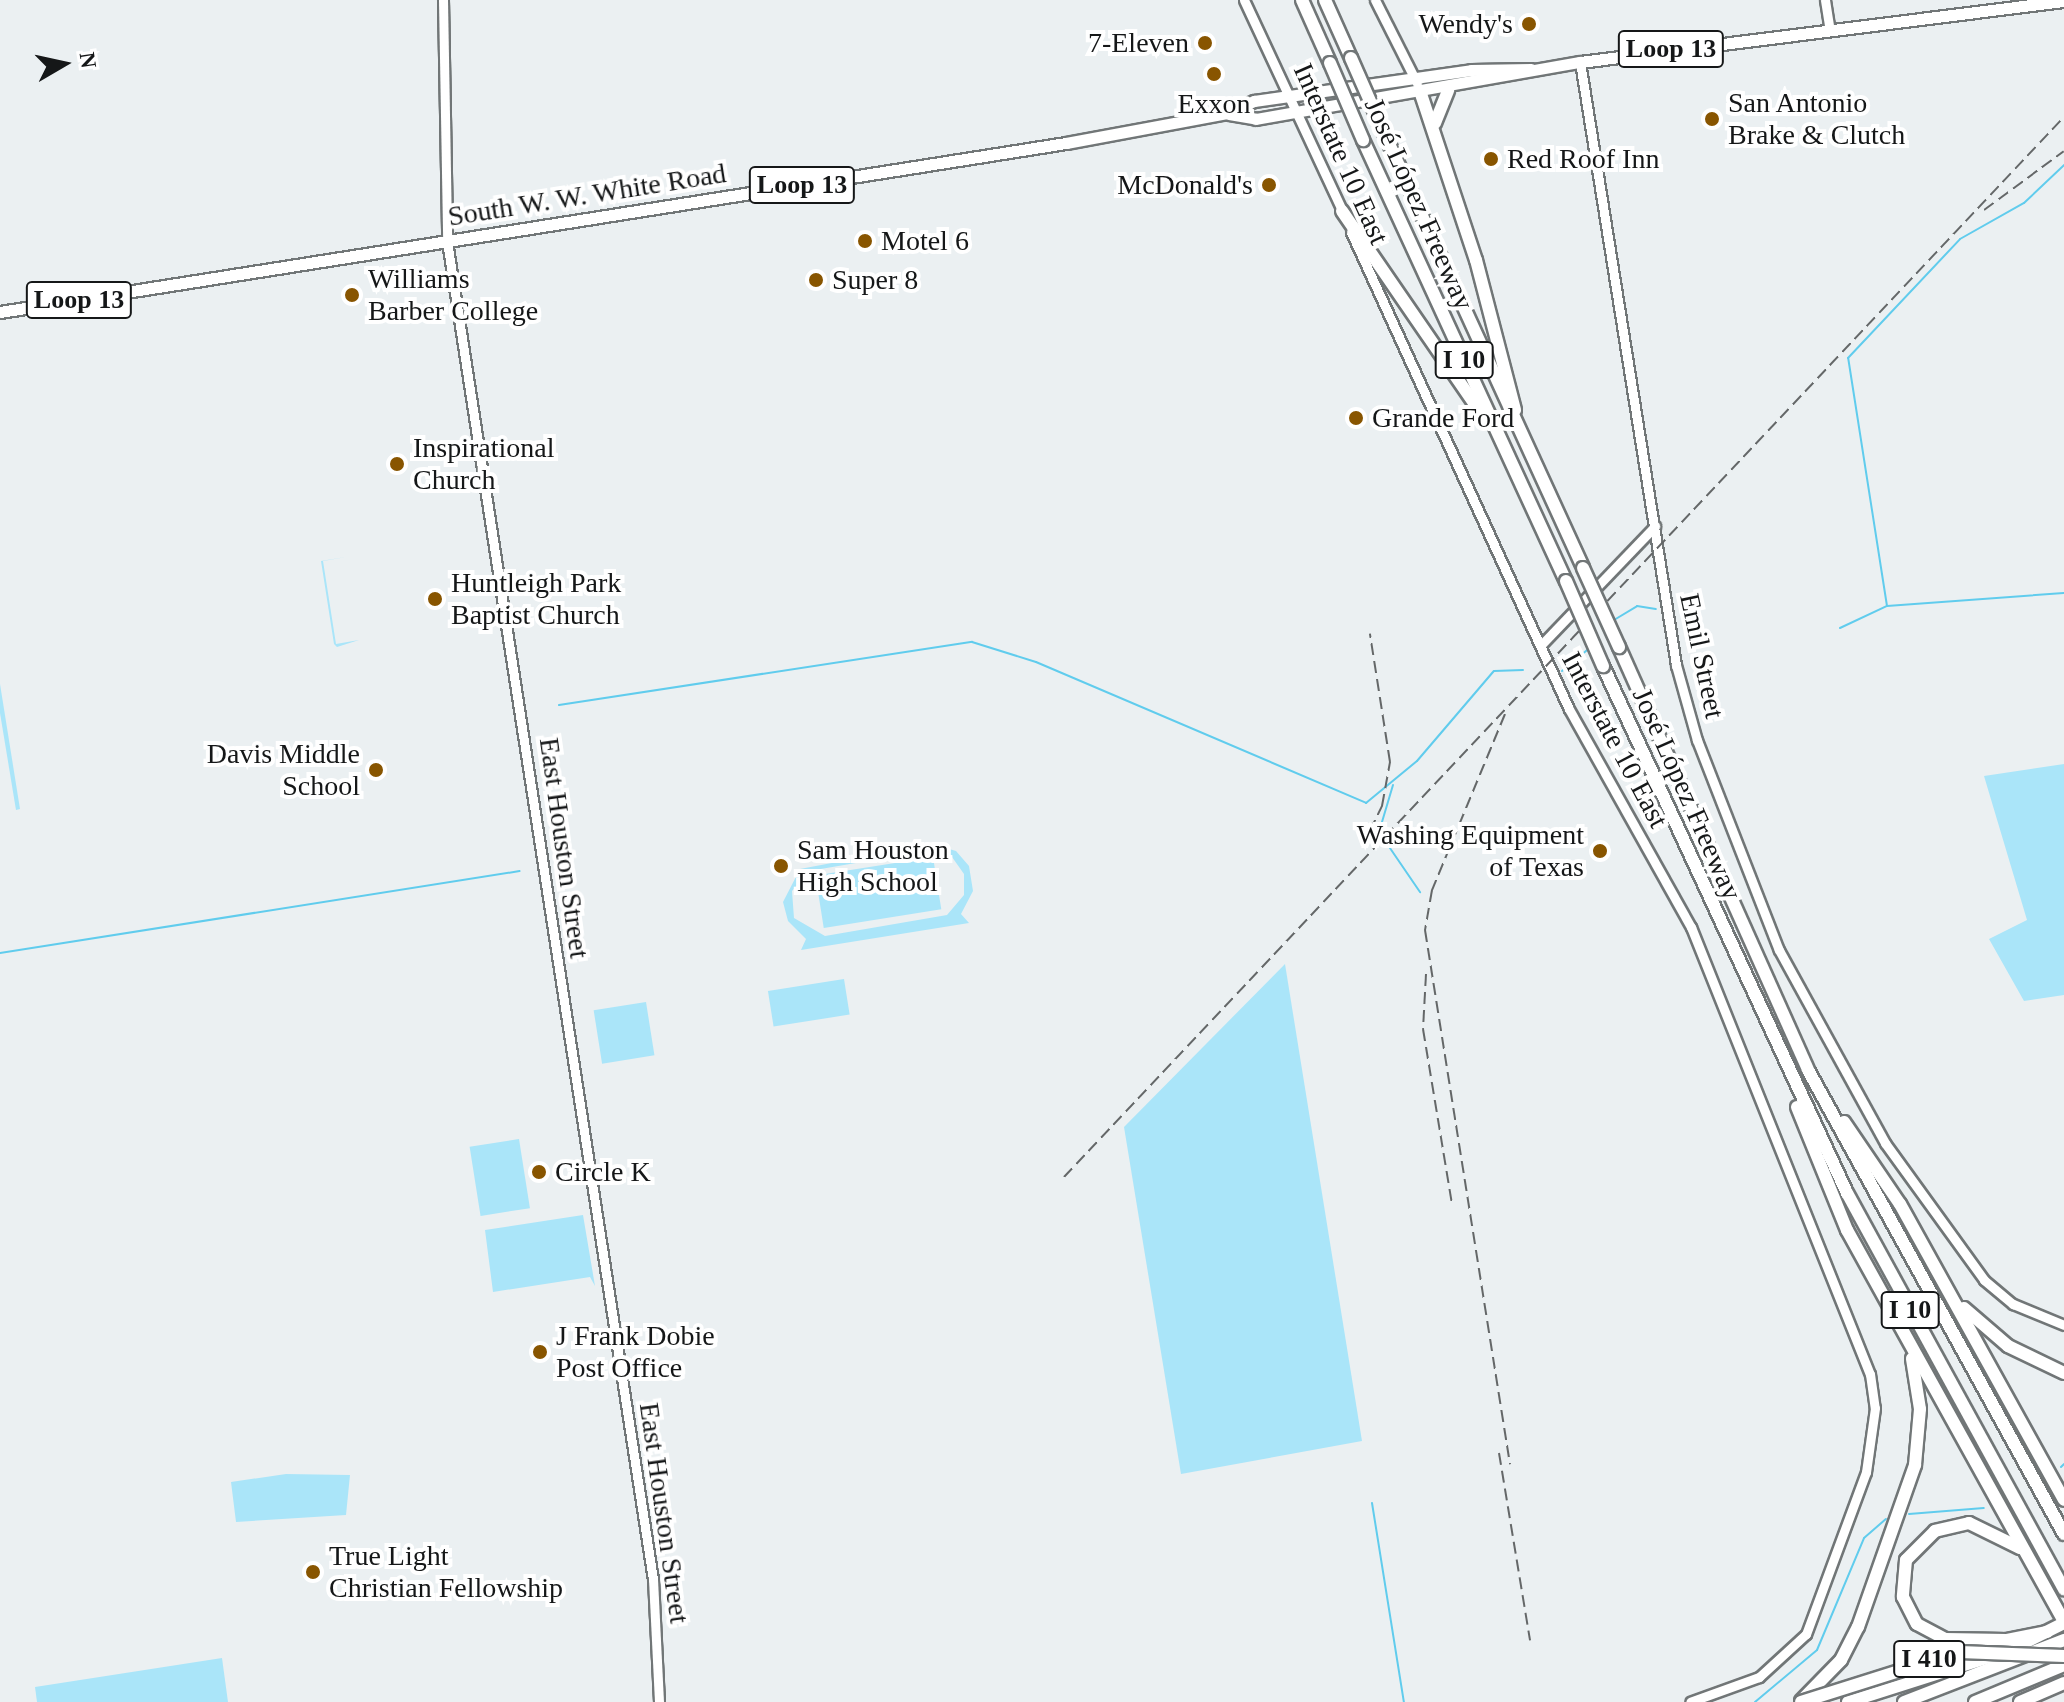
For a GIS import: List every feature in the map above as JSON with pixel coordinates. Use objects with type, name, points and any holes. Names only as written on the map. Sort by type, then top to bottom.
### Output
[{"type":"highway","name":"José López Freeway","points":[[1302,0],[1764,1026],[2064,1589]]},
{"type":"highway","name":"José López Freeway","points":[[1325,0],[1808,1070],[2064,1534]]},
{"type":"highway","points":[[1435,130],[1437,103],[1448,90]]},
{"type":"highway","points":[[1421,94],[1435,130],[1522,441]]},
{"type":"highway","points":[[1342,211],[1502,445]]},
{"type":"highway","points":[[1764,1026],[1839,1213],[2064,1623],[2047,1632],[1848,1702]]},
{"type":"highway","points":[[1808,1070],[1944,1284],[2064,1500]]},
{"type":"highway","points":[[1944,1284],[1977,1323],[2064,1373]]},
{"type":"highway","points":[[1800,1702],[1841,1660],[1858,1627],[1915,1465],[1919,1391],[1906,1336]]},
{"type":"highway","points":[[2025,1553],[1990,1528],[1953,1524],[1916,1546],[1903,1597],[1917,1624],[1945,1639],[2007,1640],[2047,1632]]},
{"type":"highway","name":"I 410","points":[[1904,1702],[2064,1640]]},
{"type":"highway","name":"I 410","points":[[1800,1702],[1960,1652],[2064,1656]]},
{"type":"highway","name":"I 410","points":[[1975,1702],[2064,1665]]},
{"type":"highway","points":[[2020,1702],[2058,1686]]},
{"type":"highway","points":[[2035,1702],[2058,1686]]},
{"type":"main road","name":"East Houston Street","points":[[443,0],[447,241],[653,1579],[659,1702]]},
{"type":"main road","name":"Interstate 10 East","points":[[1244,0],[1301,112],[1342,211],[1577,724],[1691,927],[1870,1374],[1875,1408],[1866,1472],[1821,1606],[1777,1664],[1714,1697],[1690,1702]]},
{"type":"main road","points":[[1375,0],[1421,94]]},
{"type":"main road","points":[[1825,0],[1829,26]]},
{"type":"main road","name":"Loop 13","points":[[1415,78],[1531,69],[1829,26],[2064,1]]},
{"type":"main road","name":"Emil Street","points":[[1580,62],[1683,698],[1772,935],[1874,1125],[1930,1209],[1984,1280],[2013,1304],[2064,1325]]},
{"type":"main road","name":"Loop 13","points":[[1301,112],[1448,90],[1531,69]]},
{"type":"main road","name":"South W. W. White Road","points":[[0,312],[1228,113],[1292,95],[1415,78]]},
{"type":"main road","name":"South W. W. White Road","points":[[1228,113],[1256,119],[1301,112]]},
{"type":"main road","points":[[1541,645],[1655,526]]},
{"type":"main road","points":[[1636,545],[1660,555]]},
{"type":"shaded area","points":[[346,557],[323,561],[336,644],[359,640],[337,647],[334,644],[321,561]]},
{"type":"shaded area","points":[[0,684],[20,809],[16,810],[0,713]]},
{"type":"shaded area","points":[[2064,764],[2064,995],[2024,1001],[1989,939],[2027,920],[1984,776]]},
{"type":"shaded area","points":[[932,844],[956,851],[969,866],[973,891],[961,914],[969,923],[801,950],[806,939],[788,921],[783,902],[800,869]],"holes":[[[926,851],[952,857],[964,874],[964,895],[947,915],[825,936],[794,918],[792,891],[809,871]]]},
{"type":"shaded area","points":[[933,857],[941,909],[824,928],[815,876]]},
{"type":"shaded area","points":[[1285,964],[1362,1441],[1181,1474],[1124,1127]]},
{"type":"shaded area","points":[[844,979],[850,1015],[774,1027],[768,991]]},
{"type":"shaded area","points":[[646,1002],[654,1055],[602,1064],[594,1010]]},
{"type":"shaded area","points":[[519,1139],[530,1208],[481,1216],[470,1147]]},
{"type":"shaded area","points":[[583,1215],[595,1286],[590,1277],[493,1292],[485,1230]]},
{"type":"shaded area","points":[[286,1474],[350,1475],[346,1515],[236,1522],[231,1482]]},
{"type":"shaded area","points":[[222,1658],[228,1702],[37,1702],[35,1687]]},
{"type":"waterway","points":[[1887,606],[1848,358],[1960,239],[2024,203],[2064,165]]},
{"type":"waterway","points":[[1840,628],[1887,606],[2064,593]]},
{"type":"waterway","points":[[1614,620],[1637,606],[1656,609]]},
{"type":"waterway","points":[[559,705],[972,642],[1036,662],[1366,803],[1417,761],[1494,671],[1523,670]]},
{"type":"waterway","points":[[1562,671],[1588,649]]},
{"type":"waterway","points":[[1393,785],[1379,832],[1420,892]]},
{"type":"waterway","points":[[0,953],[520,871]]},
{"type":"waterway","points":[[2061,1467],[2064,1464]]},
{"type":"waterway","points":[[1372,1503],[1404,1702]]},
{"type":"waterway","points":[[1909,1514],[1984,1508]]},
{"type":"waterway","points":[[1755,1702],[1817,1650],[1864,1538],[1886,1519]]},
{"type":"railway","points":[[1064,1177],[2064,117]]},
{"type":"railway","points":[[1984,210],[2064,151]]},
{"type":"railway","points":[[1362,847],[1382,806],[1390,762],[1370,634]]},
{"type":"railway","points":[[1505,714],[1432,890],[1425,930],[1510,1464]]},
{"type":"railway","points":[[1426,974],[1423,1029],[1452,1204]]},
{"type":"railway","points":[[1499,1453],[1530,1640]]},
{"type":"place","name":"Wendy's","points":[[1529,24]]},
{"type":"place","name":"7-Eleven","points":[[1205,43]]},
{"type":"place","name":"Exxon","points":[[1214,74]]},
{"type":"place","name":"San Antonio Brake & Clutch","points":[[1712,119]]},
{"type":"place","name":"Red Roof Inn","points":[[1491,159]]},
{"type":"place","name":"McDonald's","points":[[1269,185]]},
{"type":"place","name":"Motel 6","points":[[865,241]]},
{"type":"place","name":"Super 8","points":[[816,280]]},
{"type":"place","name":"Williams Barber College","points":[[352,295]]},
{"type":"place","name":"Grande Ford","points":[[1356,418]]},
{"type":"place","name":"Inspirational Church","points":[[397,464]]},
{"type":"place","name":"Huntleigh Park Baptist Church","points":[[435,599]]},
{"type":"place","name":"Davis Middle School","points":[[376,770]]},
{"type":"place","name":"Washing Equipment of Texas","points":[[1600,851]]},
{"type":"place","name":"Sam Houston High School","points":[[781,866]]},
{"type":"place","name":"Circle K","points":[[539,1172]]},
{"type":"place","name":"J Frank Dobie Post Office","points":[[540,1352]]},
{"type":"place","name":"True Light Christian Fellowship","points":[[313,1572]]}]
